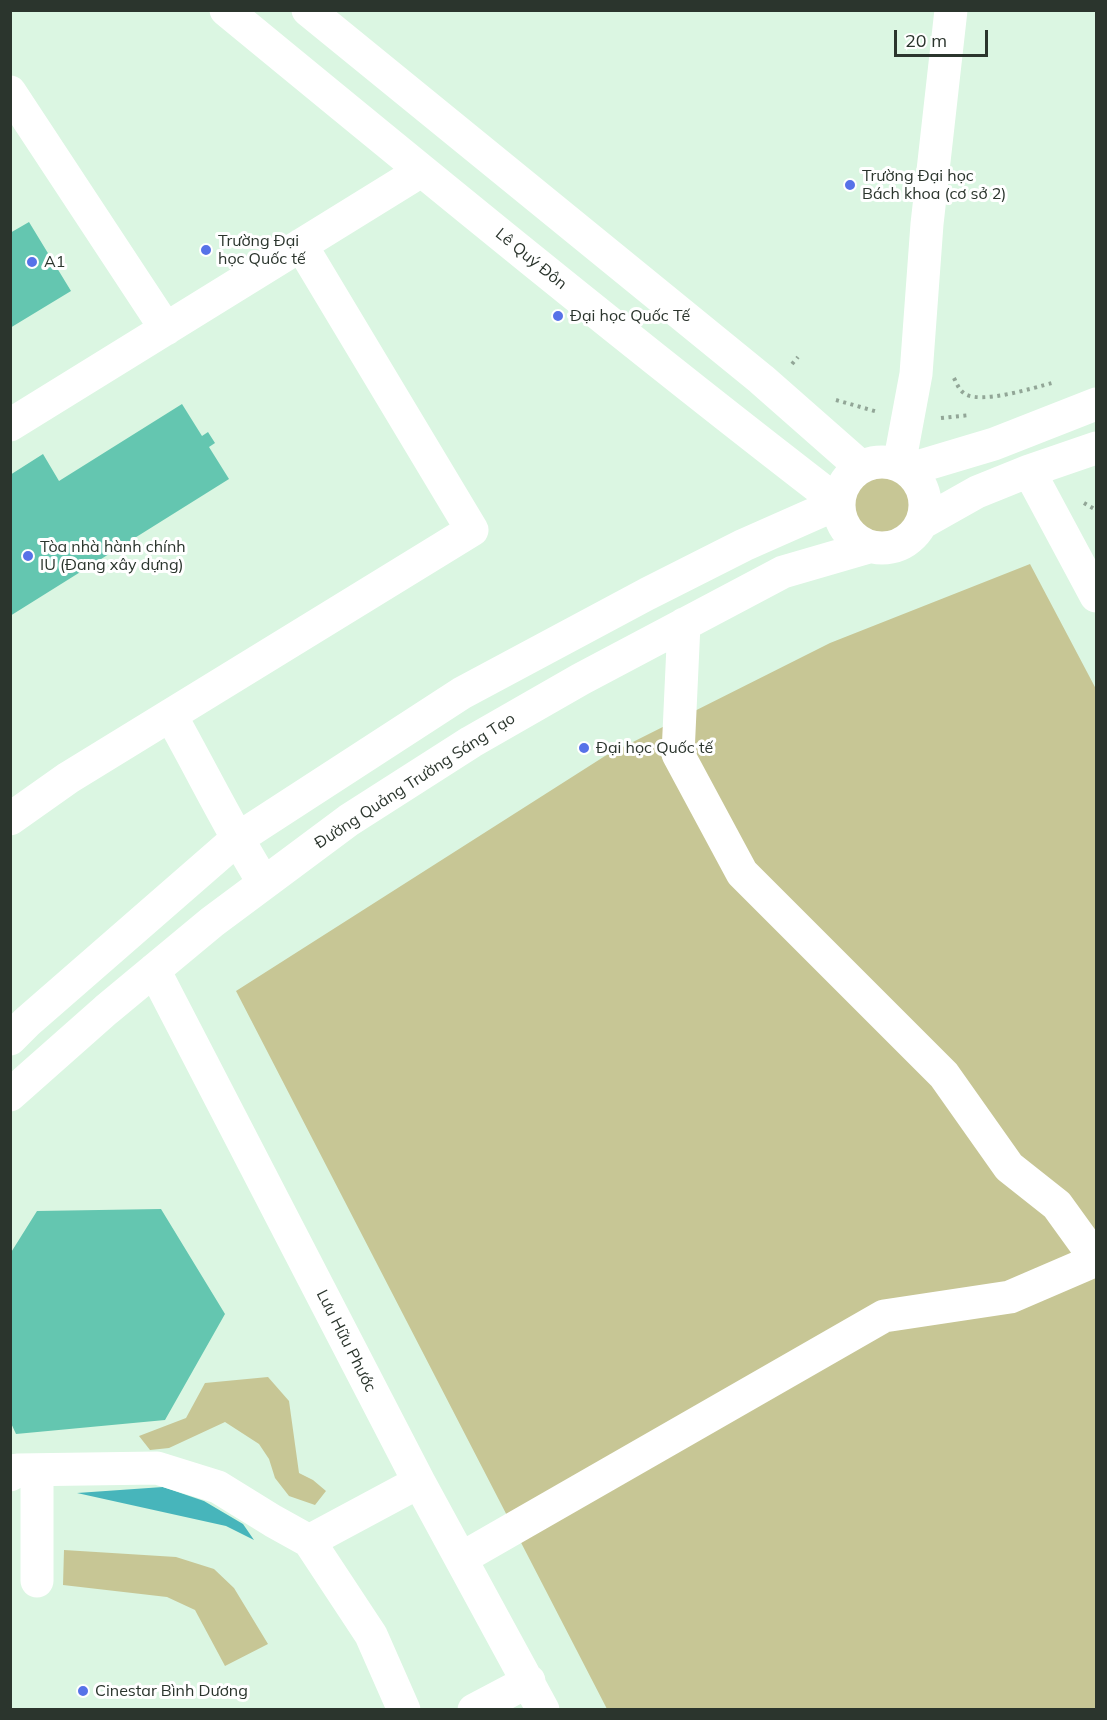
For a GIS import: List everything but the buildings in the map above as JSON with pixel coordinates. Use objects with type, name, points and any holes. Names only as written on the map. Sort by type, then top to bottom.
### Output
[{"type":"street","name":"Lê Quý Đôn","points":[[226,10],[421,171],[839,503]]},
{"type":"street","points":[[308,10],[761,379],[861,468]]},
{"type":"street","points":[[903,468],[907,420],[916,374],[927,224],[951,10]]},
{"type":"street","points":[[10,92],[166,329]]},
{"type":"street","points":[[10,425],[421,171]]},
{"type":"street","points":[[10,819],[68,778],[472,530],[301,245]]},
{"type":"street","points":[[903,468],[994,444],[1096,404]]},
{"type":"street","points":[[922,523],[925,499],[921,487],[915,477],[903,468],[886,462],[873,463],[861,468],[850,477],[842,489],[839,503],[840,517],[847,531],[857,541],[868,547],[890,548],[900,545],[916,532],[922,523],[967,497],[1029,471],[1096,448]]},
{"type":"street","points":[[1029,471],[1096,596]]},
{"type":"street","points":[[10,1039],[237,839],[462,693],[666,584],[744,545],[839,503]]},
{"type":"street","name":"Đường Quảng Trường Sáng Tạo","points":[[10,1095],[192,938],[349,820],[471,742],[783,572],[868,547]]},
{"type":"street","points":[[462,1558],[884,1316],[1010,1297],[1096,1260],[1057,1205],[1009,1167],[944,1075],[742,873],[678,754],[684,624]]},
{"type":"street","points":[[171,716],[237,839],[264,883]]},
{"type":"street","name":"Lưu Hữu Phước","points":[[154,970],[419,1482],[536,1695]]},
{"type":"street","points":[[37,1581],[24,1472],[157,1468],[218,1487],[309,1541],[371,1635],[404,1710]]},
{"type":"street","points":[[309,1541],[419,1482]]},
{"type":"street","points":[[474,1710],[536,1695]]},
{"type":"path","points":[[792,365],[798,357]]},
{"type":"path","points":[[954,378],[959,389],[966,395],[994,397],[1063,381]]},
{"type":"path","points":[[833,399],[907,420],[978,415]]},
{"type":"shaded area","points":[[882,471],[895,474],[907,481],[914,493],[917,506],[914,519],[907,531],[895,538],[882,541],[869,538],[857,531],[850,519],[847,506],[850,493],[857,481],[869,474]]},
{"type":"shaded area","points":[[1030,564],[1096,689],[1096,1709],[607,1709],[236,991],[605,756],[830,643]]},
{"type":"shaded area","points":[[268,1377],[289,1401],[299,1473],[313,1480],[326,1491],[315,1505],[289,1496],[275,1478],[269,1459],[259,1444],[225,1422],[169,1448],[150,1450],[139,1436],[186,1418],[205,1383]]},
{"type":"shaded area","points":[[64,1550],[176,1557],[214,1569],[234,1588],[268,1644],[225,1666],[195,1610],[167,1597],[63,1585]]},
{"type":"water","points":[[163,1487],[204,1501],[243,1524],[254,1540],[226,1526],[77,1493]]},
{"type":"place","name":"Trường Đại học Bách khoa (cơ sở 2)","points":[[850,185]]},
{"type":"place","name":"Trường Đại học Quốc tế","points":[[206,250]]},
{"type":"place","name":"A1","points":[[32,262]]},
{"type":"place","name":"Đại học Quốc Tế","points":[[558,316]]},
{"type":"place","name":"Tòa nhà hành chính IU (Đang xây dựng)","points":[[28,556]]},
{"type":"place","name":"Đại học Quốc tế","points":[[584,748]]},
{"type":"place","name":"Cinestar Bình Dương","points":[[83,1691]]}]
